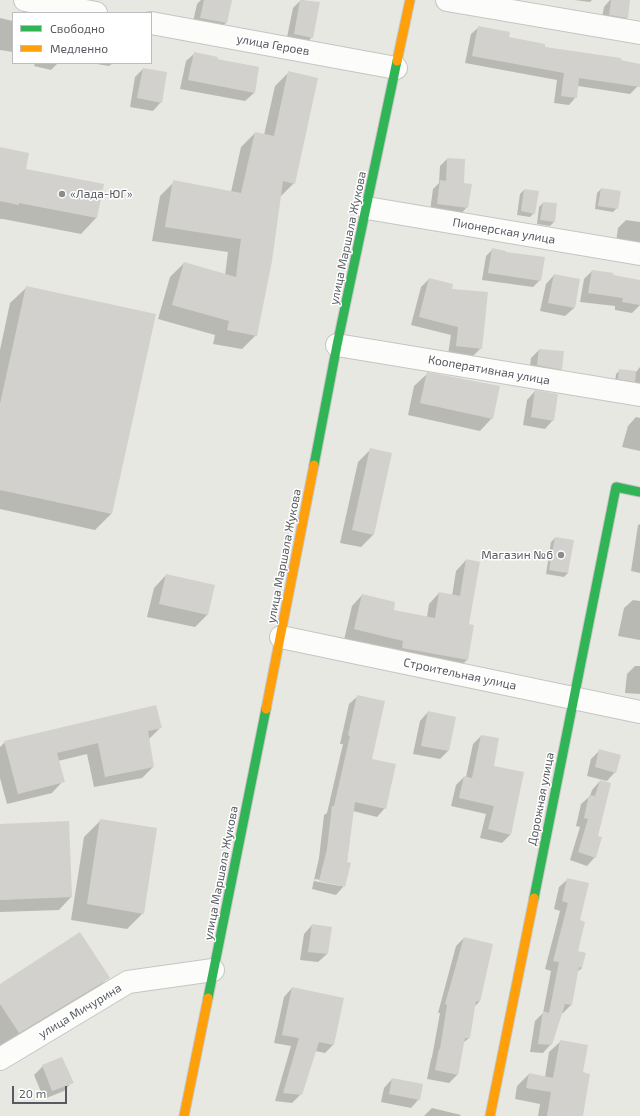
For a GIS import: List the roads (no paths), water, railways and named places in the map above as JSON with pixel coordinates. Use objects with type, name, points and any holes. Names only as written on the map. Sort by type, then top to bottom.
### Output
[{"type":"main road","name":"улица Маршала Жукова","points":[[184,1116],[281,637],[337,345],[410,0]]},
{"type":"main road","name":"Дорожная улица","points":[[490,1116],[616,487],[640,492]]},
{"type":"street","points":[[25,0],[91,12]]},
{"type":"street","points":[[447,0],[640,33]]},
{"type":"street","name":"улица Героев","points":[[152,23],[396,68]]},
{"type":"street","name":"Пионерская улица","points":[[367,208],[640,254]]},
{"type":"street","name":"Кооперативная улица","points":[[337,345],[640,396]]},
{"type":"street","name":"Строительная улица","points":[[281,637],[640,712]]},
{"type":"street","name":"улица Мичурина","points":[[0,1060],[128,982],[213,970]]},
{"type":"place","name":"«Лада-ЮГ»","points":[[62,194]]},
{"type":"place","name":"Магазин №6","points":[[561,555]]}]
